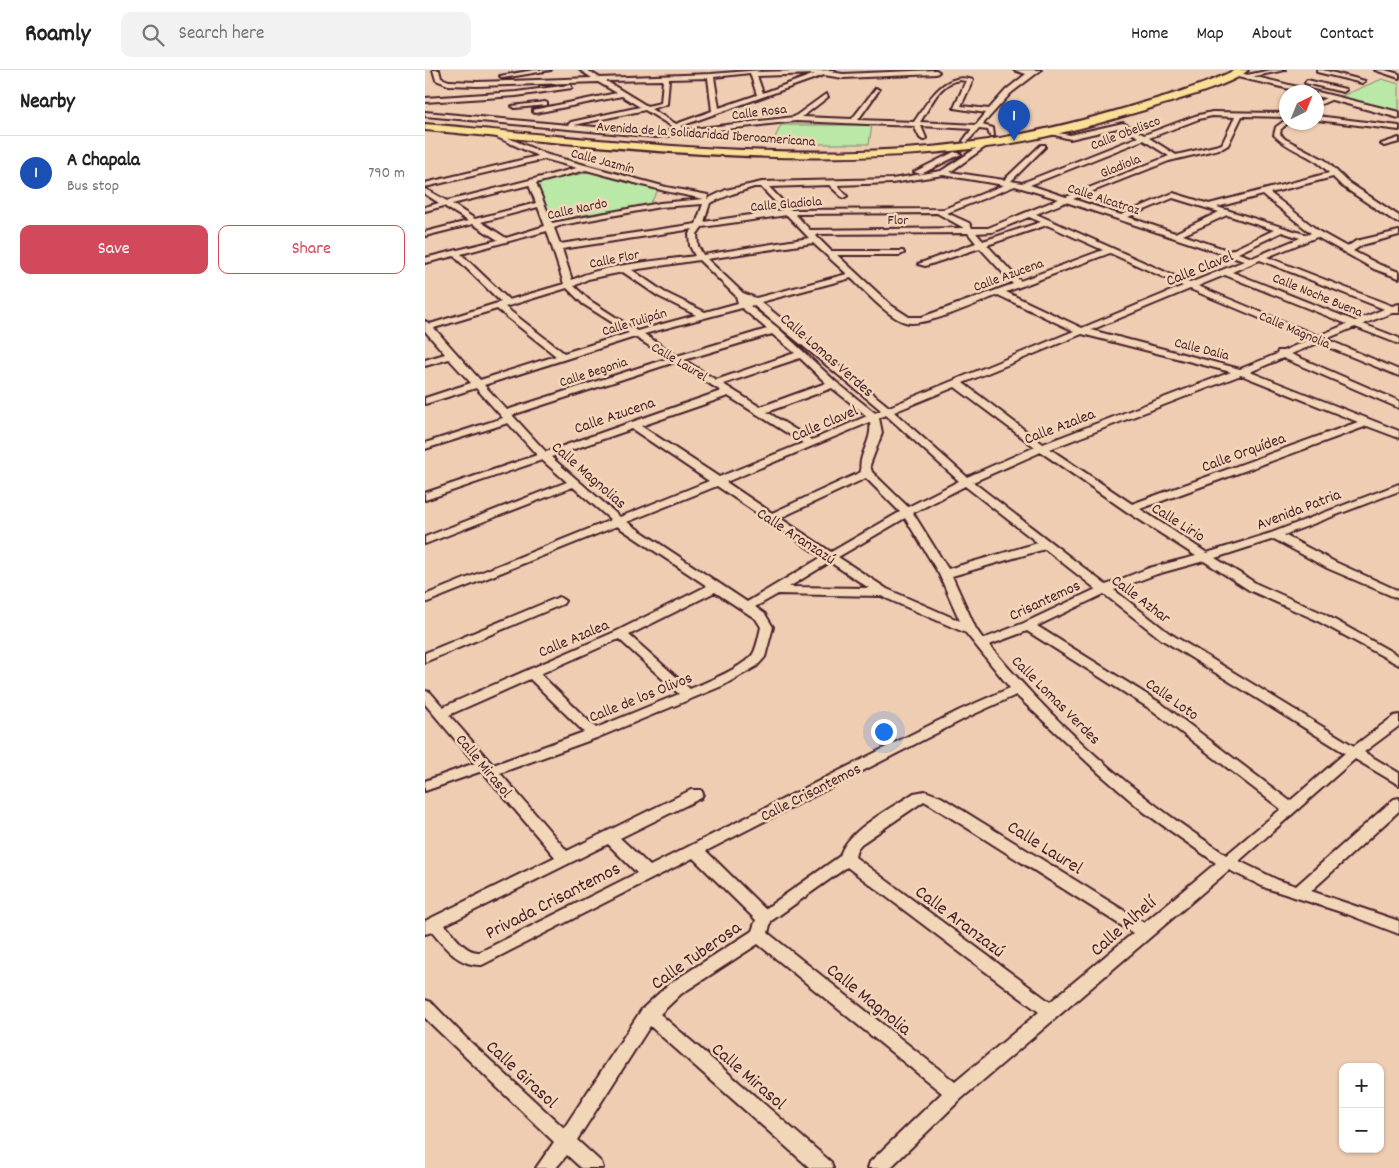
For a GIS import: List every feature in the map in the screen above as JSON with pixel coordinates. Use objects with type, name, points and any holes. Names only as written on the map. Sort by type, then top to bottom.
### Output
[{"type":"highway","name":"Avenida de la Solidaridad Iberoamericana","points":[[425,127],[778,155],[871,155],[989,139],[1053,133],[1129,112],[1241,73]]},
{"type":"street","points":[[437,70],[438,79],[448,83],[600,81],[755,72],[817,72],[832,70]]},
{"type":"street","points":[[448,83],[548,70]]},
{"type":"street","points":[[583,70],[686,132]]},
{"type":"street","points":[[630,70],[643,78]]},
{"type":"street","points":[[673,70],[683,77]]},
{"type":"street","points":[[676,126],[761,97],[817,72],[843,76],[936,72],[926,70]]},
{"type":"street","points":[[1017,70],[1035,71]]},
{"type":"street","points":[[1241,73],[1282,70]]},
{"type":"street","points":[[1378,70],[1399,76]]},
{"type":"street","points":[[966,140],[990,111],[1035,71]]},
{"type":"street","points":[[755,72],[761,97]]},
{"type":"street","points":[[1318,72],[1362,81]]},
{"type":"street","points":[[1303,85],[1318,72]]},
{"type":"street","points":[[1318,72],[1356,86]]},
{"type":"street","points":[[1241,73],[1284,85]]},
{"type":"street","points":[[711,76],[716,113]]},
{"type":"street","points":[[558,126],[646,108],[666,102],[666,77]]},
{"type":"street","points":[[923,138],[916,124],[937,87],[944,80],[959,78],[970,80],[957,108],[990,111]]},
{"type":"street","points":[[425,100],[529,94],[600,81]]},
{"type":"street","points":[[1307,82],[1343,90]]},
{"type":"street","points":[[853,122],[876,90]]},
{"type":"street","points":[[535,111],[623,94]]},
{"type":"street","points":[[796,119],[826,96]]},
{"type":"street","points":[[1324,96],[1399,115]]},
{"type":"street","points":[[470,97],[480,100]]},
{"type":"street","points":[[1324,101],[1331,98]]},
{"type":"street","points":[[515,106],[551,104],[560,106]]},
{"type":"street","name":"Calle Rosa","points":[[425,114],[656,135],[796,119],[978,126]]},
{"type":"street","name":"Gladiola","points":[[989,230],[1175,157],[1215,150],[1225,145],[1242,114]]},
{"type":"street","name":"Calle Obelisco","points":[[1023,185],[1204,115],[1279,115]]},
{"type":"street","points":[[1324,119],[1399,128]]},
{"type":"street","points":[[1053,133],[1070,137],[1120,124],[1175,157]]},
{"type":"street","points":[[700,257],[694,246],[693,234],[699,226],[710,200],[745,187],[761,184],[902,180],[943,173],[989,139],[991,129],[978,126]]},
{"type":"street","points":[[1279,127],[1276,134],[1281,141],[1324,164],[1345,184],[1399,220]]},
{"type":"street","name":"Calle Jazmín","points":[[490,132],[545,157],[710,200]]},
{"type":"street","points":[[1384,144],[1399,140]]},
{"type":"street","points":[[1005,183],[1043,146]]},
{"type":"street","points":[[902,180],[957,154]]},
{"type":"street","points":[[425,185],[545,157]]},
{"type":"street","points":[[425,210],[585,168]]},
{"type":"street","name":"Calle Alcatraz","points":[[943,173],[1023,185],[1230,254],[1257,260],[1397,310]]},
{"type":"street","points":[[1211,206],[1334,174]]},
{"type":"street","name":"Calle Laurel","points":[[532,182],[569,284],[586,302],[811,444]]},
{"type":"street","points":[[831,183],[843,196]]},
{"type":"street","points":[[761,184],[815,240],[853,275]]},
{"type":"street","name":"Calle Gladiola","points":[[557,247],[788,212],[938,211],[952,209],[1014,184]]},
{"type":"street","points":[[661,205],[665,189]]},
{"type":"street","points":[[425,191],[506,241]]},
{"type":"street","points":[[1263,191],[1313,236]]},
{"type":"street","points":[[1122,217],[1173,195],[1282,229],[1313,236],[1399,275]]},
{"type":"street","name":"Calle Nardo","points":[[425,261],[506,241],[548,227],[661,205],[710,200]]},
{"type":"street","points":[[425,234],[541,204]]},
{"type":"street","points":[[938,211],[959,221],[972,232],[1019,285]]},
{"type":"street","points":[[1175,236],[1226,212]]},
{"type":"street","name":"Calle Magnolia","points":[[1029,214],[1191,286],[1399,372]]},
{"type":"street","points":[[922,264],[1046,223]]},
{"type":"street","points":[[1230,254],[1282,229]]},
{"type":"street","name":"Flor","points":[[807,232],[972,232],[989,230]]},
{"type":"street","points":[[1347,251],[1359,243],[1397,235]]},
{"type":"street","name":"Calle Clavel","points":[[425,599],[811,444],[1313,236]]},
{"type":"street","name":"Calle Flor","points":[[426,326],[624,268],[815,240]]},
{"type":"street","name":"Calle Azucena","points":[[853,275],[889,308],[907,320],[914,321],[923,320],[1111,250]]},
{"type":"street","points":[[455,253],[502,304],[563,357]]},
{"type":"street","points":[[829,253],[899,253]]},
{"type":"street","name":"Calle Lomas Verdes","points":[[700,257],[741,299],[833,384],[874,417],[877,432],[865,465],[867,473],[908,514],[945,574],[970,630],[1018,689],[1105,771],[1149,808],[1226,862],[1272,884],[1353,910],[1399,928]]},
{"type":"street","points":[[624,268],[661,294],[702,314]]},
{"type":"street","name":"Calle Noche Buena","points":[[1227,273],[1399,341]]},
{"type":"street","name":"Calle Tulipán","points":[[425,401],[702,314],[741,299],[753,300],[853,275]]},
{"type":"street","name":"Calle Dalia","points":[[998,292],[1082,331],[1242,372],[1399,435]]},
{"type":"street","name":"Calle Lomas Verdes","points":[[753,300],[887,411]]},
{"type":"street","name":"Calle Azalea","points":[[747,607],[831,557],[967,482],[1042,448],[1242,372],[1281,353],[1319,338],[1397,310]]},
{"type":"street","name":"Calle Magnolias","points":[[426,326],[544,456],[575,483],[618,520],[761,617]]},
{"type":"street","name":"Calle Begonia","points":[[425,446],[675,359],[775,330]]},
{"type":"street","points":[[1281,353],[1399,405]]},
{"type":"street","points":[[716,383],[802,354]]},
{"type":"street","points":[[425,363],[451,355]]},
{"type":"street","name":"Calle Lirio","points":[[956,383],[1042,448],[1130,509],[1253,587],[1318,616],[1399,661]]},
{"type":"street","points":[[759,411],[833,384]]},
{"type":"street","name":"Calle Azucena","points":[[425,497],[729,392]]},
{"type":"street","name":"Calle Azhar","points":[[887,411],[967,482],[1048,544],[1103,590],[1165,636],[1200,660],[1399,780]]},
{"type":"street","name":"Calle Orquídea","points":[[1130,509],[1368,422]]},
{"type":"street","name":"Calle Aranzazú","points":[[633,425],[883,592],[970,630]]},
{"type":"street","points":[[771,518],[867,473]]},
{"type":"street","points":[[425,541],[575,483]]},
{"type":"street","name":"Avenida Patria","points":[[1207,558],[1275,535],[1399,487]]},
{"type":"street","points":[[1275,535],[1331,565],[1399,595]]},
{"type":"street","points":[[945,574],[1048,544]]},
{"type":"street","name":"Crisantemos","points":[[981,644],[1028,626],[1103,590],[1153,571],[1207,558]]},
{"type":"street","name":"Calle Azalea","points":[[441,713],[621,634],[715,587]]},
{"type":"street","points":[[777,590],[883,592]]},
{"type":"street","points":[[425,658],[559,600]]},
{"type":"street","name":"Calle de los Olivos","points":[[425,786],[594,734],[717,683],[752,663],[760,654],[767,627],[761,617]]},
{"type":"street","name":"Calle Loto","points":[[1028,626],[1157,706],[1290,808]]},
{"type":"street","points":[[621,634],[688,695]]},
{"type":"street","points":[[531,673],[594,734]]},
{"type":"street","name":"Calle Crisantemos","points":[[647,873],[965,712],[1018,689]]},
{"type":"street","name":"Calle Mirasol","points":[[425,695],[565,859]]},
{"type":"street","name":"Calle Alhelí","points":[[877,1168],[955,1093],[1353,753],[1399,719]]},
{"type":"street","points":[[429,926],[611,838],[696,794]]},
{"type":"street","name":"Calle Laurel","points":[[847,859],[850,847],[856,840],[914,799],[925,796],[1145,932]]},
{"type":"street","points":[[1298,893],[1399,803]]},
{"type":"street","points":[[611,838],[647,873]]},
{"type":"street","points":[[694,849],[764,918],[847,859]]},
{"type":"street","name":"Calle Aranzazú","points":[[847,859],[1051,1012]]},
{"type":"street","name":"Privada Crisantemos","points":[[429,926],[464,954],[476,959],[490,954],[647,873]]},
{"type":"street","name":"Calle Tuberosa","points":[[545,1168],[566,1141],[648,1014],[675,989],[759,935],[764,918]]},
{"type":"street","name":"Calle Magnolia","points":[[759,935],[955,1093]]},
{"type":"street","name":"Calle Girasol","points":[[425,1007],[460,1043],[595,1168]]},
{"type":"street","name":"Calle Mirasol","points":[[648,1014],[824,1168]]},
{"type":"green space","points":[[1382,79],[1399,84],[1399,112],[1339,97]]},
{"type":"green space","points":[[781,125],[872,125],[869,144],[772,144]]},
{"type":"green space","points":[[590,172],[659,189],[649,205],[550,220],[537,183]]},
{"type":"tunnel","points":[[957,154],[966,141]]},
{"type":"place","name":"A Chapala","points":[[1014,141]]}]
